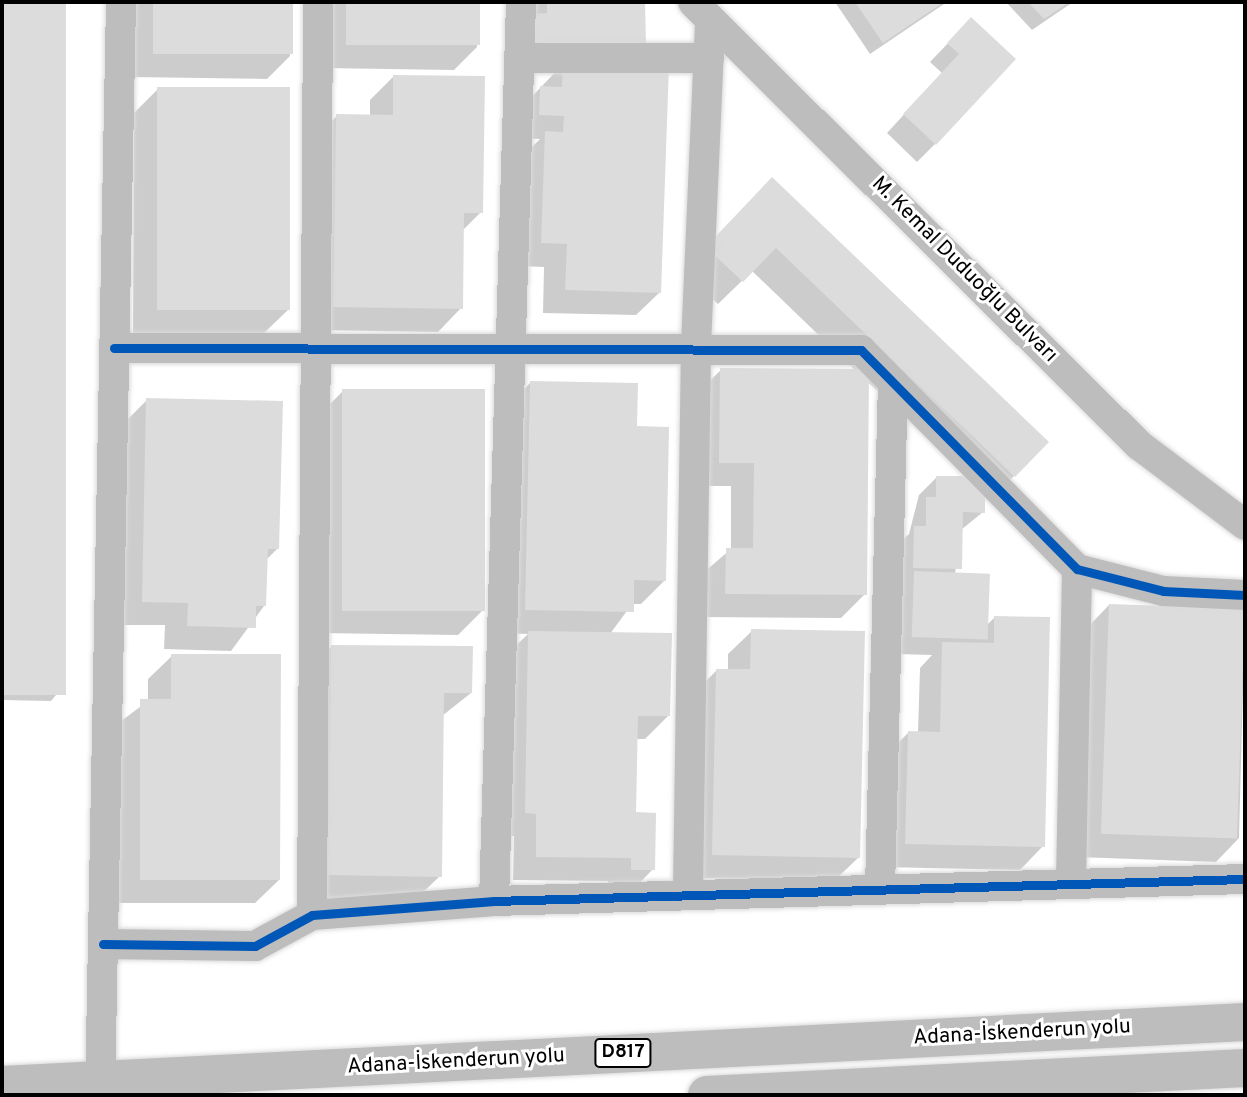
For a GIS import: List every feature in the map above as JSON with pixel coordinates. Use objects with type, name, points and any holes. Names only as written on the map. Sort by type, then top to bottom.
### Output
[{"type":"highway","name":"Adana-İskenderun yolu","points":[[2,1085],[101,1088],[1245,1022]]},
{"type":"highway","points":[[707,1095],[1245,1068]]},
{"type":"street","points":[[101,1088],[121,2]]},
{"type":"street","points":[[312,915],[313,351],[318,2]]},
{"type":"street","points":[[494,901],[521,2]]},
{"type":"street","points":[[688,893],[696,345],[709,58],[701,10]]},
{"type":"street","name":"M. Kemal Duduoğlu Bulvarı","points":[[701,10],[1139,445],[1245,526]]},
{"type":"street","points":[[520,58],[709,58]]},
{"type":"street","points":[[114,348],[313,351],[696,345],[862,350],[892,383],[1027,511],[1077,569],[1163,591],[1245,595]]},
{"type":"street","points":[[880,888],[892,383]]},
{"type":"street","points":[[1071,883],[1077,569]]},
{"type":"street","points":[[103,944],[255,946],[312,915],[494,901],[688,893],[1245,879]]},
{"type":"building","points":[[2,2],[66,2],[66,695],[2,695]]},
{"type":"building","points":[[153,2],[293,2],[293,54],[153,54]]},
{"type":"building","points":[[346,2],[480,2],[480,45],[346,45]]},
{"type":"building","points":[[547,2],[645,2],[646,44],[530,46],[529,14],[547,13]]},
{"type":"building","points":[[855,2],[944,2],[883,43]]},
{"type":"building","points":[[1028,2],[1070,2],[1044,19]]},
{"type":"building","points":[[971,17],[1016,59],[936,145],[903,114],[959,54],[947,43]]},
{"type":"building","points":[[563,61],[669,65],[661,293],[565,290],[567,244],[541,243],[545,131],[563,132],[564,116],[539,115],[540,86],[562,87]]},
{"type":"building","points":[[393,75],[485,76],[483,213],[464,213],[463,309],[333,307],[336,114],[393,115]]},
{"type":"building","points":[[157,87],[290,87],[290,310],[157,310]]},
{"type":"building","points":[[772,177],[1049,442],[1015,477],[776,248],[743,282],[706,247]]},
{"type":"building","points":[[720,368],[869,369],[867,595],[725,594],[726,548],[753,548],[754,463],[719,463]]},
{"type":"building","points":[[530,381],[638,383],[637,426],[669,427],[666,581],[634,580],[634,612],[525,610]]},
{"type":"building","points":[[342,389],[485,389],[485,611],[342,611]]},
{"type":"building","points":[[146,398],[283,401],[279,549],[268,549],[266,606],[256,606],[256,628],[187,626],[188,603],[142,602]]},
{"type":"building","points":[[936,476],[985,476],[985,513],[963,512],[962,569],[913,568],[914,526],[926,526],[926,497],[936,497]]},
{"type":"building","points":[[914,571],[990,574],[988,640],[912,637]]},
{"type":"building","points":[[1109,604],[1245,609],[1237,839],[1101,834]]},
{"type":"building","points":[[994,616],[1050,617],[1045,847],[905,844],[908,731],[940,732],[942,642],[994,643]]},
{"type":"building","points":[[751,629],[865,631],[860,858],[712,855],[716,669],[750,669]]},
{"type":"building","points":[[528,631],[672,633],[670,716],[638,716],[636,812],[656,813],[655,870],[631,870],[631,858],[536,857],[536,814],[525,813]]},
{"type":"building","points":[[331,645],[473,646],[472,693],[444,693],[442,877],[328,875]]},
{"type":"building","points":[[171,654],[281,654],[280,880],[140,880],[140,699],[171,699]]},
{"type":"cycle path","points":[[114,348],[861,350],[1077,569],[1163,591],[1245,595]]},
{"type":"cycle path","points":[[103,944],[255,946],[312,915],[494,901],[1245,879]]}]
